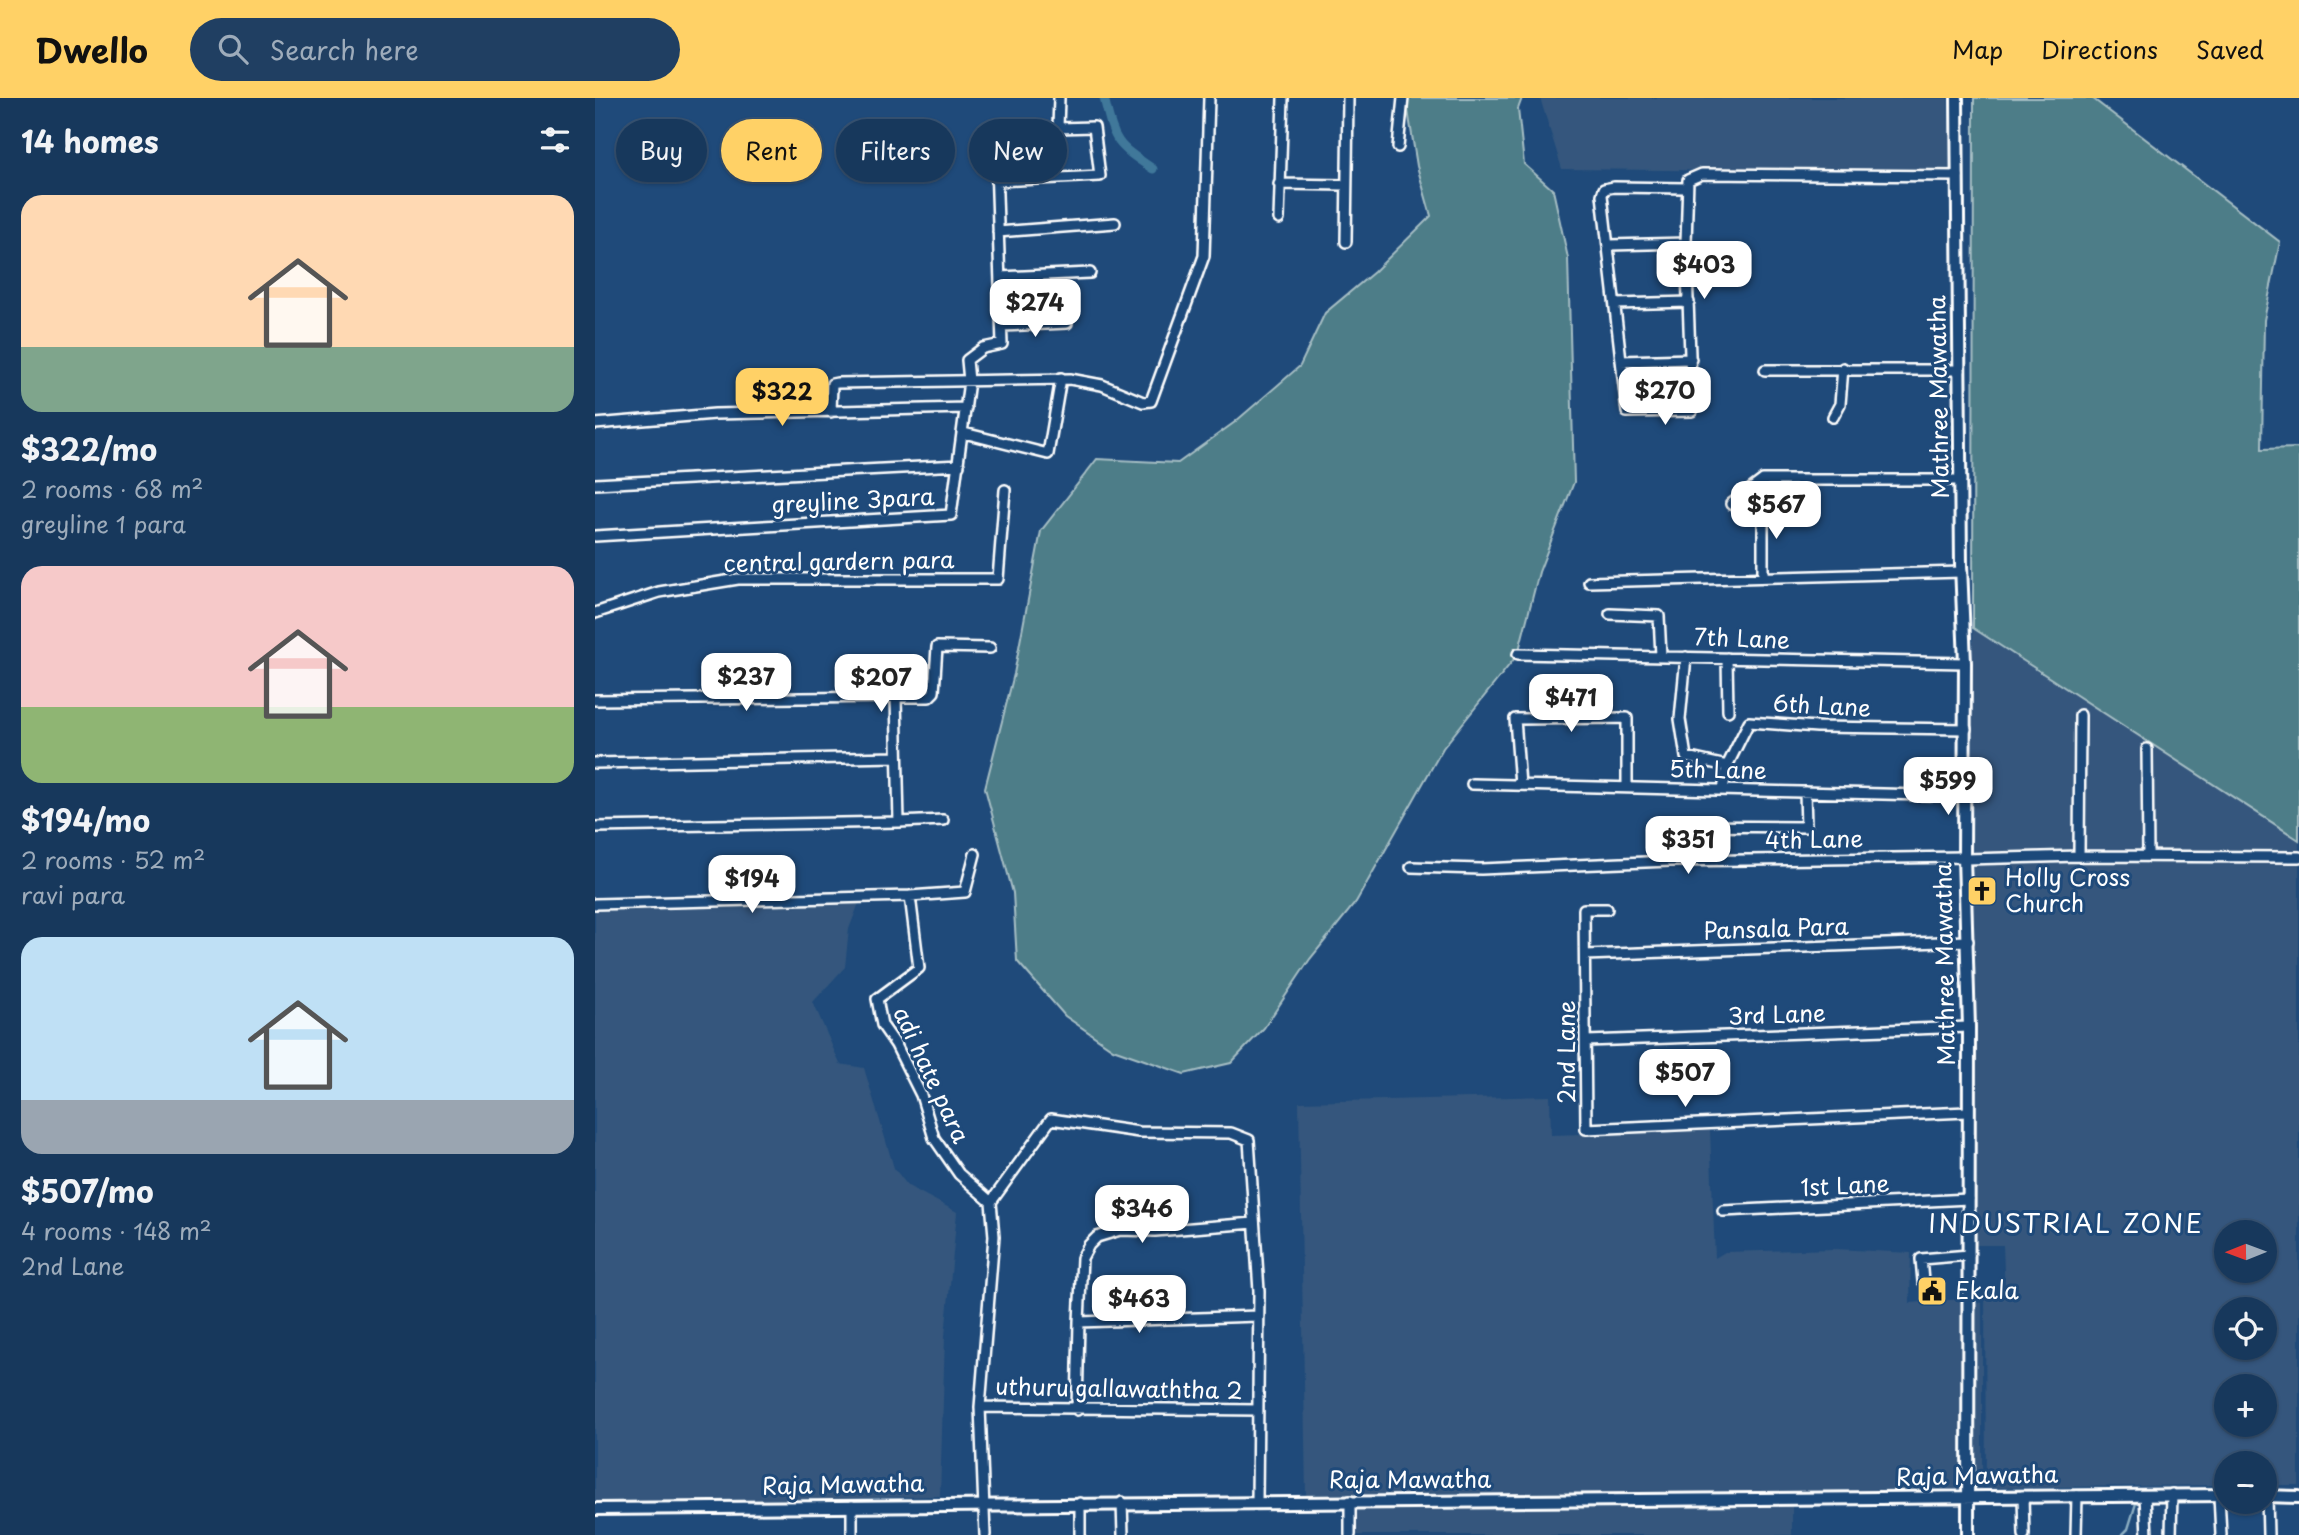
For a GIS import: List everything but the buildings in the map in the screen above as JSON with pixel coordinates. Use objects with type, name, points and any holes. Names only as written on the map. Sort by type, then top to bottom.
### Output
[{"type":"street","points":[[1058,119],[1059,98]]},
{"type":"street","points":[[831,412],[832,384],[1061,379],[1102,385],[1143,402],[1151,401],[1204,256],[1209,98]]},
{"type":"street","points":[[1279,219],[1283,98]]},
{"type":"street","points":[[1346,242],[1347,98]]},
{"type":"street","points":[[1398,147],[1403,98]]},
{"type":"street","name":"Mathree Mawatha","points":[[1957,98],[1969,1027],[1968,1535]]},
{"type":"street","points":[[1067,128],[1094,127],[1100,176],[1067,178]]},
{"type":"street","points":[[1686,188],[1614,187],[1604,189],[1602,195],[1610,245],[1625,408],[1631,412],[1692,411],[1686,243],[1688,180],[1702,174],[1958,176]]},
{"type":"street","points":[[997,182],[1002,326],[1067,323]]},
{"type":"street","points":[[1279,184],[1345,185]]},
{"type":"street","points":[[998,232],[1115,223]]},
{"type":"street","points":[[1610,245],[1686,243]]},
{"type":"street","points":[[1000,278],[1090,273]]},
{"type":"street","points":[[1616,304],[1689,302]]},
{"type":"street","name":"greyline 3para","points":[[595,536],[951,515],[964,433],[969,381],[967,360],[983,348],[1002,344],[1002,326]]},
{"type":"street","points":[[1622,361],[1691,359]]},
{"type":"street","points":[[1833,417],[1840,404],[1843,368]]},
{"type":"street","points":[[1765,370],[1960,370]]},
{"type":"street","points":[[964,433],[1048,454],[1061,379]]},
{"type":"street","points":[[595,424],[666,416],[966,408]]},
{"type":"street","points":[[595,484],[959,465]]},
{"type":"street","points":[[1763,480],[1763,577]]},
{"type":"street","points":[[1731,504],[1763,480],[1961,480]]},
{"type":"street","name":"central gardern para","points":[[595,613],[659,592],[738,579],[998,579],[1005,490]]},
{"type":"street","points":[[1589,582],[1962,572]]},
{"type":"street","points":[[1610,614],[1659,616],[1661,656]]},
{"type":"street","points":[[595,700],[929,697],[934,692],[937,648],[990,648]]},
{"type":"street","name":"7th Lane","points":[[1518,653],[1965,663]]},
{"type":"street","points":[[1686,657],[1680,719],[1686,757],[1727,766]]},
{"type":"street","points":[[1727,658],[1728,711]]},
{"type":"street","points":[[896,697],[899,821]]},
{"type":"street","points":[[2079,856],[2080,715]]},
{"type":"street","points":[[1520,785],[1515,719],[1627,718],[1627,787]]},
{"type":"street","name":"6th Lane","points":[[1723,790],[1727,766],[1749,722],[1817,727],[1966,729]]},
{"type":"street","points":[[2147,749],[2148,856]]},
{"type":"street","points":[[595,763],[897,757]]},
{"type":"street","name":"5th Lane","points":[[1472,784],[1964,796]]},
{"type":"street","points":[[1679,826],[1806,827],[1805,792]]},
{"type":"street","points":[[595,827],[943,820]]},
{"type":"street","points":[[595,904],[909,896],[965,892],[975,853]]},
{"type":"street","name":"4th Lane","points":[[1411,867],[1481,869],[1669,861],[2079,856],[2299,857]]},
{"type":"street","name":"adi hate para","points":[[909,896],[919,968],[877,999],[876,1007],[882,1025],[896,1045],[921,1095],[934,1138],[959,1174],[991,1202]]},
{"type":"street","name":"2nd Lane","points":[[1607,909],[1584,909],[1586,1129],[1967,1112]]},
{"type":"street","name":"Pansala Para","points":[[1585,955],[1968,941]]},
{"type":"street","name":"3rd Lane","points":[[1587,1041],[1969,1027]]},
{"type":"street","points":[[991,1202],[1051,1119],[1139,1132],[1231,1133],[1249,1140],[1258,1316],[1257,1502]]},
{"type":"street","name":"1st Lane","points":[[1723,1211],[1969,1199]]},
{"type":"street","name":"uthuru gallawaththa 2","points":[[985,1535],[980,1407],[994,1236],[991,1202]]},
{"type":"street","points":[[1077,1410],[1082,1258],[1097,1237],[1120,1230],[1155,1231],[1254,1223]]},
{"type":"street","points":[[1923,1281],[1921,1259],[1969,1255]]},
{"type":"street","points":[[1079,1322],[1258,1316]]},
{"type":"street","name":"uthuru gallawaththa 2","points":[[980,1407],[1258,1410]]},
{"type":"street","points":[[2171,1535],[2172,1494]]},
{"type":"street","name":"Raja Mawatha","points":[[595,1509],[1122,1502],[2214,1495]]},
{"type":"street","points":[[2023,1496],[2024,1535]]},
{"type":"street","points":[[2076,1535],[2077,1496]]},
{"type":"street","points":[[2145,1496],[2147,1535]]},
{"type":"street","points":[[2277,1496],[2299,1497]]},
{"type":"street","points":[[1350,1501],[1350,1535]]},
{"type":"street","points":[[1122,1502],[1123,1535]]},
{"type":"street","points":[[1080,1503],[1080,1535]]},
{"type":"street","points":[[852,1506],[852,1535]]},
{"type":"street","points":[[2221,1535],[2222,1514]]},
{"type":"street","points":[[2267,1514],[2268,1535]]},
{"type":"shaded area","points":[[1540,98],[1948,98],[1950,173],[1562,169]]},
{"type":"shaded area","points":[[1973,628],[2299,840],[2299,1485],[2277,1485],[2277,1451],[2214,1451],[2214,1485],[1986,1488],[1985,1298],[2005,1297],[2003,1245],[1971,1245]]},
{"type":"shaded area","points":[[859,903],[849,929],[845,967],[813,1002],[840,1064],[864,1068],[894,1168],[908,1186],[957,1212],[945,1336],[940,1496],[595,1506],[595,905]]},
{"type":"shaded area","points":[[1550,1096],[1551,1135],[1710,1130],[1715,1258],[1725,1252],[1836,1249],[1911,1253],[1910,1303],[1962,1299],[1964,1489],[1560,1498],[1306,1496],[1299,1102]]},
{"type":"shaded area","name":"Ekala","points":[[1982,1302],[1982,1489],[1971,1488],[1973,1304]]},
{"type":"shaded area","points":[[1792,1501],[1792,1535],[1354,1535],[1354,1509]]},
{"type":"green space","points":[[1406,98],[1522,98],[1518,109],[1524,164],[1553,190],[1568,258],[1574,482],[1539,572],[1518,654],[1443,748],[1356,902],[1310,959],[1264,1028],[1231,1063],[1184,1074],[1113,1049],[1065,1016],[1017,961],[1013,893],[985,788],[1014,674],[1041,531],[1097,459],[1178,463],[1235,422],[1300,366],[1325,313],[1374,272],[1431,216],[1417,166]]},
{"type":"green space","points":[[1974,98],[2092,98],[2280,242],[2264,320],[2262,449],[2299,448],[2299,840],[1973,628]]},
{"type":"waterway","points":[[1104,98],[1118,140],[1130,153],[1153,169]]},
{"type":"waterway","points":[[2122,1535],[2128,1529],[2137,1500]]},
{"type":"place","name":"Holly Cross Church","points":[[1982,891]]},
{"type":"place","name":"Ekala","points":[[1932,1291]]},
{"type":"district","name":"INDUSTRIAL ZONE","points":[[2066,1224]]}]
